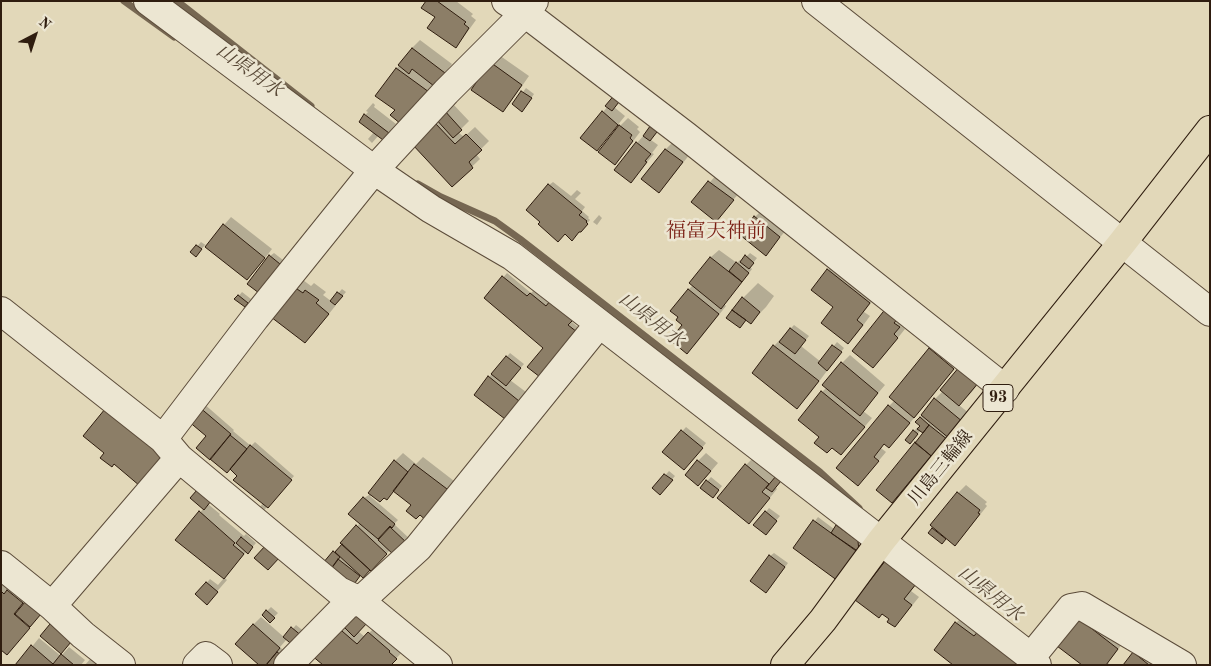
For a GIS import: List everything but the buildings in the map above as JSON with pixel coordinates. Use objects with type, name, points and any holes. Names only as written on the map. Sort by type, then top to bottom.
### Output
[{"type":"main road","name":"川島三輪線","points":[[785,665],[823,620],[881,541],[1122,243],[1210,130]]},
{"type":"street","points":[[148,1],[374,170],[431,209],[512,256],[1034,661],[1071,608],[1082,606],[1182,665]]},
{"type":"street","points":[[816,1],[1210,312]]},
{"type":"street","points":[[52,606],[171,449],[255,318],[374,170],[446,92],[522,5],[1005,389]]},
{"type":"street","points":[[1,311],[171,449],[339,591],[360,601],[438,665]]},
{"type":"street","points":[[288,665],[348,604],[360,601],[418,548],[599,324]]},
{"type":"street","points":[[1,565],[121,665]]},
{"type":"street","points":[[197,665],[206,656],[218,665]]},
{"type":"waterway","name":"山県用水","points":[[124,1],[174,37]]},
{"type":"waterway","points":[[177,1],[311,106]]},
{"type":"waterway","name":"山県用水","points":[[418,184],[441,197],[495,221],[520,239],[820,472],[859,508]]},
{"type":"district","name":"福富天神前","points":[[716,232]]}]
